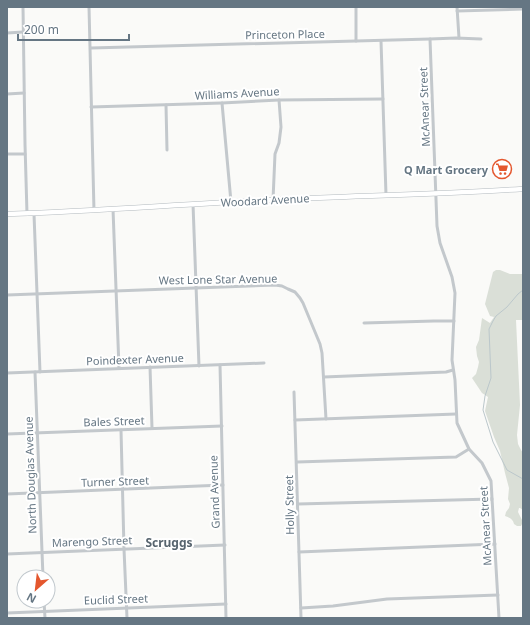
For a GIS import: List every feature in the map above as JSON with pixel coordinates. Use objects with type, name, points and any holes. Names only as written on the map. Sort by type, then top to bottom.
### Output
[{"type":"street","points":[[23,7],[27,214]]},
{"type":"street","points":[[89,7],[94,211]]},
{"type":"street","points":[[356,7],[356,41]]},
{"type":"street","points":[[459,38],[457,9],[523,9]]},
{"type":"street","points":[[7,33],[24,32]]},
{"type":"street","name":"Princeton Place","points":[[91,48],[459,38],[481,39]]},
{"type":"street","name":"McAnear Street","points":[[430,39],[437,226],[438,235],[455,290],[452,365],[455,380],[457,423],[469,449],[482,463],[491,481],[499,618]]},
{"type":"street","points":[[381,40],[386,195]]},
{"type":"street","points":[[7,94],[24,93]]},
{"type":"street","name":"Williams Avenue","points":[[91,107],[279,100],[383,99]]},
{"type":"street","points":[[273,200],[275,154],[279,143],[281,126],[279,100]]},
{"type":"street","points":[[222,103],[230,202]]},
{"type":"street","points":[[166,105],[167,150]]},
{"type":"street","points":[[7,154],[25,154]]},
{"type":"street","name":"Woodard Avenue","points":[[7,214],[34,214],[230,202],[523,189]]},
{"type":"street","points":[[192,204],[199,366]]},
{"type":"street","points":[[113,209],[119,368]]},
{"type":"street","points":[[34,214],[40,372]]},
{"type":"street","name":"West Lone Star Avenue","points":[[7,295],[196,287],[282,286],[295,292],[304,303],[320,344],[324,377],[326,419]]},
{"type":"street","points":[[364,323],[454,321]]},
{"type":"street","name":"Poindexter Avenue","points":[[7,373],[264,363]]},
{"type":"street","name":"Grand Avenue","points":[[220,365],[226,618]]},
{"type":"street","points":[[150,367],[152,428]]},
{"type":"street","points":[[324,377],[446,372],[453,370]]},
{"type":"street","name":"North Douglas Avenue","points":[[35,372],[43,569]]},
{"type":"street","name":"Holly Street","points":[[294,392],[301,618]]},
{"type":"street","points":[[295,420],[456,414]]},
{"type":"street","name":"Bales Street","points":[[7,434],[222,426]]},
{"type":"street","points":[[121,430],[127,618]]},
{"type":"street","points":[[296,462],[456,457],[469,449]]},
{"type":"street","name":"Turner Street","points":[[7,494],[223,485]]},
{"type":"street","points":[[298,504],[492,499]]},
{"type":"street","points":[[299,552],[495,544]]},
{"type":"street","name":"Marengo Street","points":[[7,554],[225,545]]},
{"type":"street","points":[[300,608],[333,606],[387,599],[498,595]]},
{"type":"street","name":"Euclid Street","points":[[7,613],[226,604]]},
{"type":"street","points":[[44,611],[45,618]]},
{"type":"shaded area","points":[[496,270],[510,274],[523,274],[523,320],[516,320],[520,405],[517,435],[518,444],[523,453],[523,510],[519,508],[518,512],[523,522],[521,526],[517,526],[511,519],[505,516],[510,504],[508,499],[509,488],[500,451],[485,411],[488,397],[482,393],[472,378],[476,374],[479,362],[476,347],[479,340],[482,318],[490,323],[494,317],[490,316],[485,304],[493,272]]},
{"type":"waterway","points":[[523,290],[496,316],[489,329],[491,378],[485,396],[483,410],[493,442],[507,470],[523,479]]},
{"type":"place","name":"Q Mart Grocery","points":[[502,169]]},
{"type":"district","name":"Scruggs","points":[[169,542]]}]
